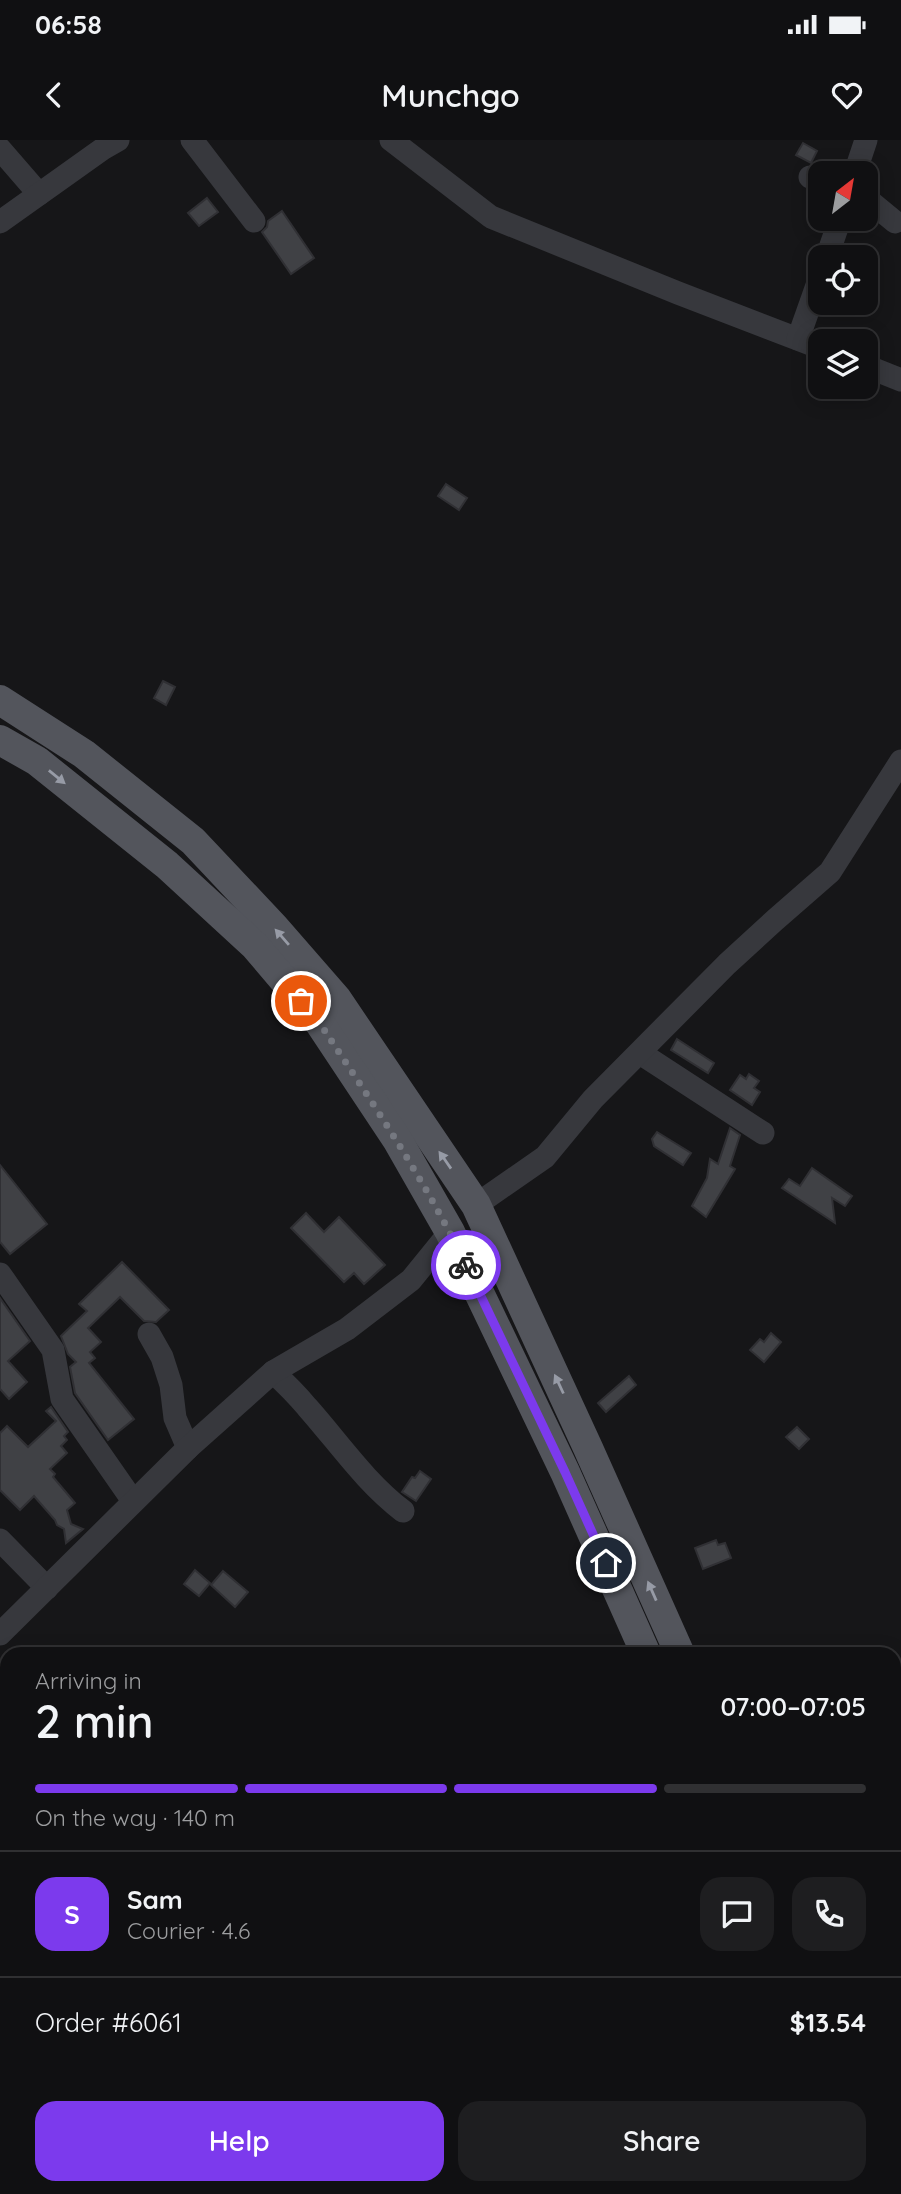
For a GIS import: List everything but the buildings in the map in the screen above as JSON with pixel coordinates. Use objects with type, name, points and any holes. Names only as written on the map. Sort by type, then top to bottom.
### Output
[{"type":"main road","points":[[0,700],[84,754],[194,841],[336,998],[476,1205],[677,1647]]},
{"type":"main road","points":[[0,740],[37,761],[167,865],[255,947],[317,1019],[398,1141],[450,1233],[565,1472],[643,1647]]},
{"type":"street","points":[[192,140],[254,221]]},
{"type":"street","points":[[391,140],[491,217],[808,343]]},
{"type":"street","points":[[859,161],[866,140]]},
{"type":"street","points":[[0,222],[108,143]]},
{"type":"street","points":[[0,149],[39,194]]},
{"type":"street","points":[[878,208],[895,222]]},
{"type":"street","points":[[798,339],[808,311]]},
{"type":"street","points":[[878,371],[901,380]]},
{"type":"street","points":[[476,1205],[545,1157],[593,1099],[727,964],[830,872],[901,761]]},
{"type":"street","points":[[640,1053],[763,1133]]},
{"type":"street","points":[[0,1634],[188,1448],[273,1372],[347,1329],[411,1280],[450,1233]]},
{"type":"street","points":[[0,1274],[53,1350],[62,1399],[133,1502]]},
{"type":"street","points":[[149,1334],[162,1357],[171,1385],[175,1418],[188,1448]]},
{"type":"street","points":[[273,1372],[307,1406],[348,1458],[382,1495],[403,1511]]},
{"type":"street","points":[[0,1540],[47,1588]]},
{"type":"way so far","points":[[301,1001],[317,1019],[398,1141],[466,1265]]},
{"type":"route","points":[[466,1265],[606,1563]]}]
